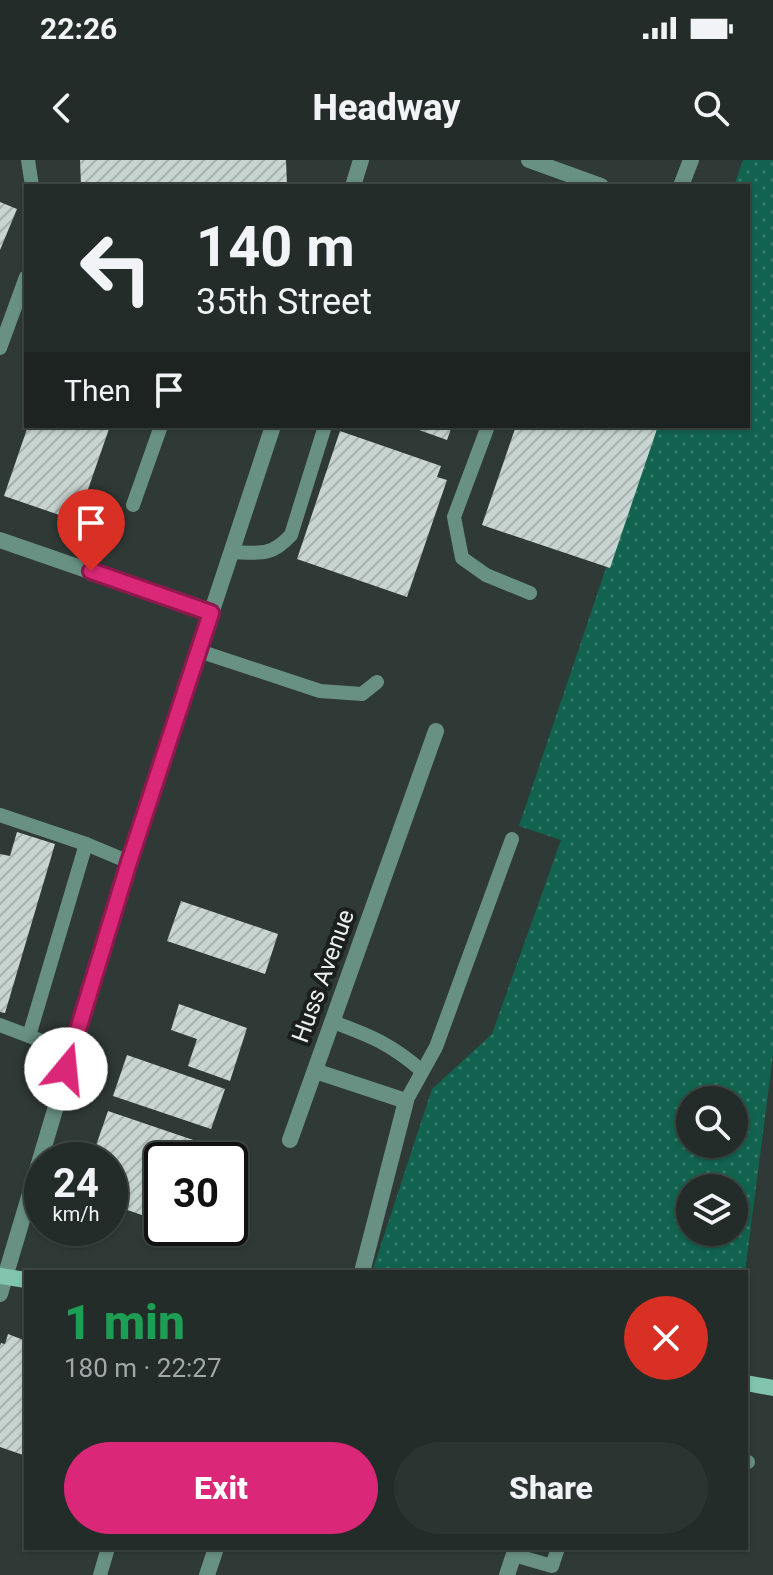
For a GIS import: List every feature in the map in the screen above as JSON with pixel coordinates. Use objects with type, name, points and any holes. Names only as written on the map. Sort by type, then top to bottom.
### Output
[{"type":"main road","points":[[3,1277],[24,1280]]},
{"type":"main road","points":[[748,1383],[773,1388]]},
{"type":"street","points":[[354,184],[361,160]]},
{"type":"street","points":[[529,160],[595,184]]},
{"type":"street","points":[[682,184],[691,160]]},
{"type":"street","points":[[0,1294],[129,862],[272,428]]},
{"type":"street","points":[[0,540],[211,613]]},
{"type":"street","name":"Huss Avenue","points":[[406,1101],[315,1071],[436,731]]},
{"type":"street","points":[[290,1140],[315,1071]]},
{"type":"street","points":[[363,1270],[406,1101]]},
{"type":"street","points":[[207,1575],[215,1550]]},
{"type":"street","points":[[507,1575],[515,1552]]},
{"type":"lane","points":[[28,160],[32,184]]},
{"type":"lane","points":[[0,348],[24,286]]},
{"type":"lane","points":[[133,505],[160,428]]},
{"type":"lane","points":[[232,552],[264,553],[279,548],[291,535],[324,428]]},
{"type":"lane","points":[[487,428],[454,517],[462,558],[486,575],[530,593]]},
{"type":"lane","points":[[199,651],[320,691],[362,694],[377,682]]},
{"type":"lane","points":[[0,815],[129,862]]},
{"type":"lane","points":[[406,1101],[436,1047],[512,839]]},
{"type":"lane","points":[[29,1036],[86,844]]},
{"type":"lane","points":[[333,1022],[380,1039],[422,1071]]},
{"type":"lane","points":[[0,1025],[71,1052]]},
{"type":"lane","points":[[100,1575],[107,1550]]},
{"type":"lane","points":[[515,1552],[552,1566],[557,1550]]},
{"type":"green space","points":[[743,160],[773,160],[773,1055],[745,1270],[373,1270],[432,1089],[492,1034],[561,840],[519,826],[653,428],[750,428],[750,184],[735,184]]},
{"type":"building","points":[[80,160],[286,160],[287,184],[81,184]]},
{"type":"building","points":[[0,202],[17,209],[0,250]]},
{"type":"building","points":[[27,428],[109,428],[77,521],[4,496]]},
{"type":"building","points":[[414,428],[451,428],[447,440]]},
{"type":"building","points":[[515,428],[657,428],[610,568],[482,525]]},
{"type":"building","points":[[340,431],[441,466],[437,477],[447,480],[407,597],[297,559]]},
{"type":"building","points":[[17,832],[55,844],[5,1013],[0,1012],[0,854],[10,856]]},
{"type":"building","points":[[181,901],[278,934],[265,974],[167,941]]},
{"type":"building","points":[[179,1004],[247,1028],[230,1081],[188,1066],[197,1039],[171,1030]]},
{"type":"building","points":[[127,1055],[225,1089],[211,1129],[113,1096]]},
{"type":"building","points":[[108,1111],[199,1142],[144,1142],[144,1216],[128,1210],[128,1142],[97,1142]]},
{"type":"building","points":[[8,1334],[24,1340],[24,1455],[0,1447],[0,1346],[1,1343],[5,1344]]},
{"type":"route","points":[[66,1069],[129,862],[211,613],[91,571]]}]
